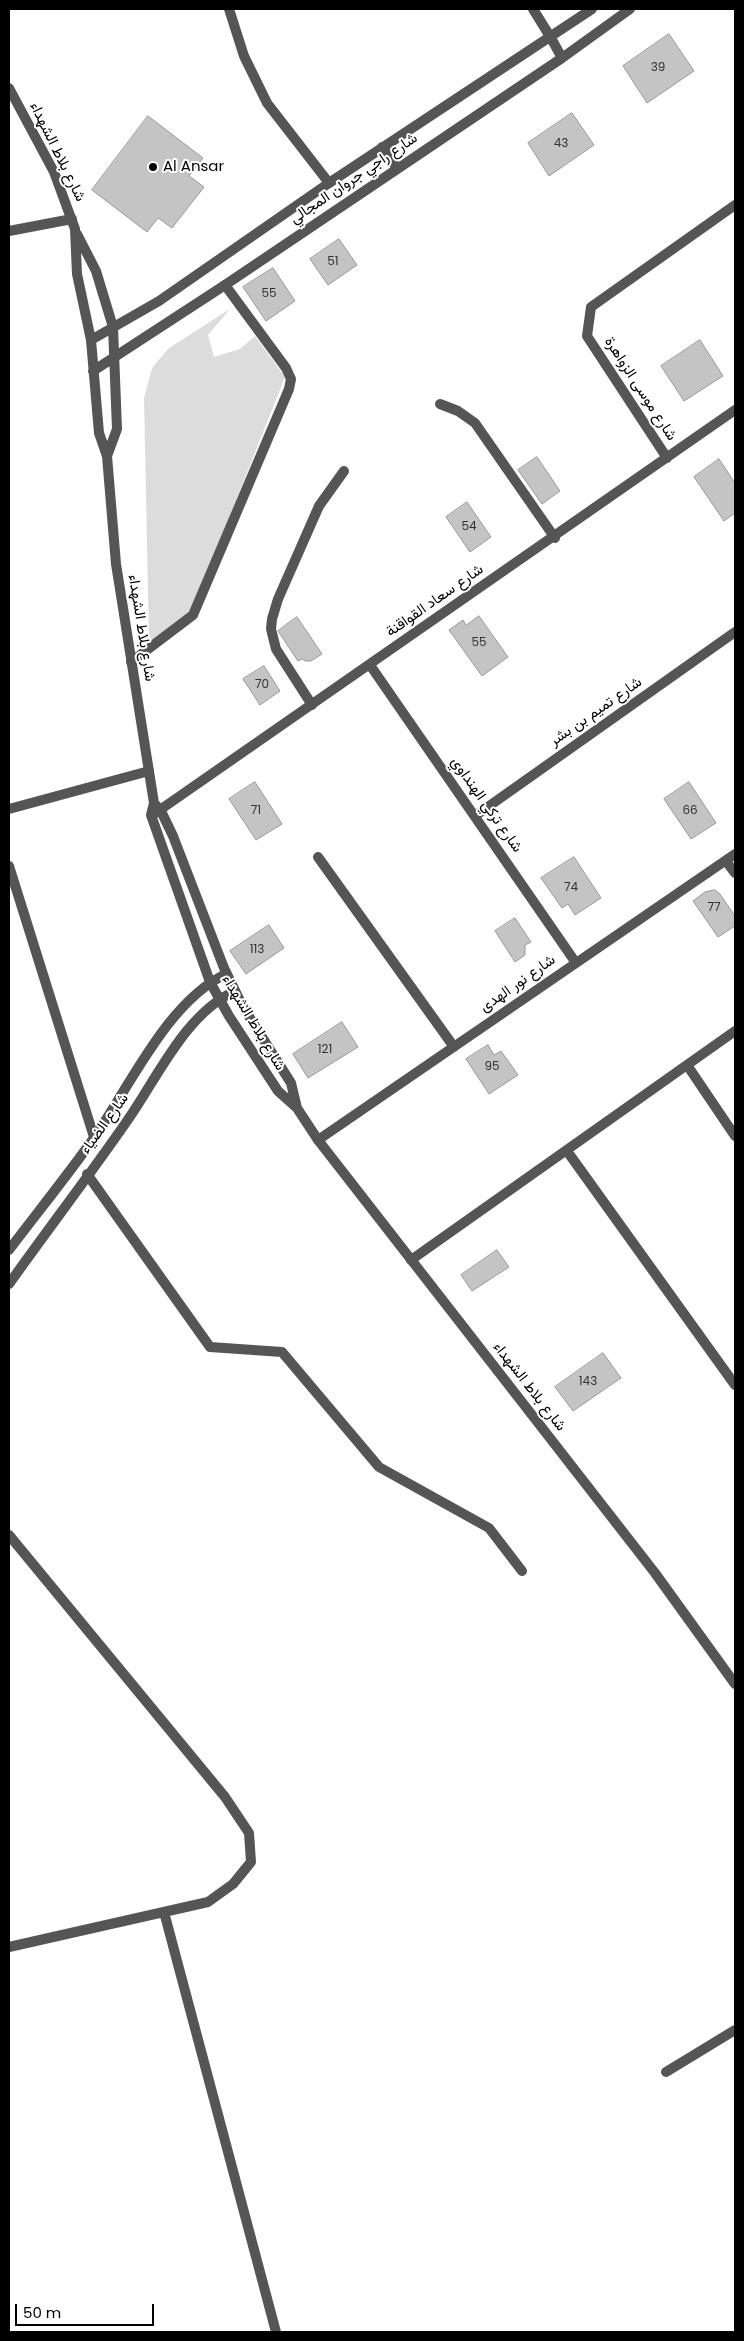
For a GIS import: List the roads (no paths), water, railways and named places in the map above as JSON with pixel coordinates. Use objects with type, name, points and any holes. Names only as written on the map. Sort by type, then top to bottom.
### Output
[{"type":"street","points":[[229,9],[244,56],[267,103],[329,183]]},
{"type":"street","points":[[533,9],[562,58]]},
{"type":"street","name":"شارع راجي جروان المجالي","points":[[91,340],[159,300],[382,147],[592,9]]},
{"type":"street","name":"شارع راجي جروان المجالي","points":[[93,371],[225,285],[396,168],[562,58],[630,9]]},
{"type":"street","name":"شارع بلاط الشهداء","points":[[9,88],[54,172],[73,224],[96,271],[113,327],[116,357],[117,429],[107,456]]},
{"type":"street","points":[[382,147],[396,168]]},
{"type":"street","name":"شارع موسى الزواهرة","points":[[667,458],[587,336],[591,307],[735,205]]},
{"type":"street","points":[[9,231],[73,224]]},
{"type":"street","name":"شارع بلاط الشهداء","points":[[73,224],[77,274],[91,340],[99,432],[107,456],[116,564],[155,810],[210,982],[278,1091],[297,1108],[318,1140],[655,1573],[735,1684]]},
{"type":"street","points":[[131,662],[193,614],[290,390],[291,379],[286,368],[225,285]]},
{"type":"street","points":[[440,404],[458,411],[475,423],[554,538]]},
{"type":"street","name":"شارع سعاد القواقنة","points":[[155,810],[312,705],[735,410]]},
{"type":"street","points":[[312,705],[276,649],[271,630],[272,619],[278,599],[319,506],[344,471]]},
{"type":"street","name":"شارع تميم بن بشر","points":[[475,816],[735,632]]},
{"type":"street","name":"شارع تركي الهنداوي","points":[[370,664],[576,963]]},
{"type":"street","points":[[9,810],[149,771]]},
{"type":"street","name":"شارع بلاط الشهداء","points":[[155,810],[187,870],[226,974],[291,1083],[297,1108]]},
{"type":"street","points":[[318,857],[454,1047]]},
{"type":"street","points":[[731,857],[735,873]]},
{"type":"street","name":"شارع نور الهدى","points":[[318,1140],[731,857]]},
{"type":"street","points":[[9,866],[94,1137]]},
{"type":"street","name":"شارع الضياء","points":[[9,1250],[94,1137],[146,1056],[192,997],[210,982],[226,974]]},
{"type":"street","name":"شارع الضياء","points":[[9,1284],[128,1120],[164,1062],[199,1017],[219,998],[235,991]]},
{"type":"street","points":[[411,1260],[735,1031]]},
{"type":"street","points":[[687,1065],[735,1136]]},
{"type":"street","points":[[567,1151],[735,1385]]},
{"type":"street","points":[[87,1174],[210,1347],[282,1352],[379,1467],[489,1528],[522,1571]]},
{"type":"street","points":[[9,1535],[225,1797],[249,1833],[250,1862],[234,1884],[208,1902],[9,1946]]},
{"type":"street","points":[[164,1912],[276,2332]]},
{"type":"street","points":[[666,2072],[735,2030]]},
{"type":"place","name":"Al Ansar","points":[[153,167]]}]
